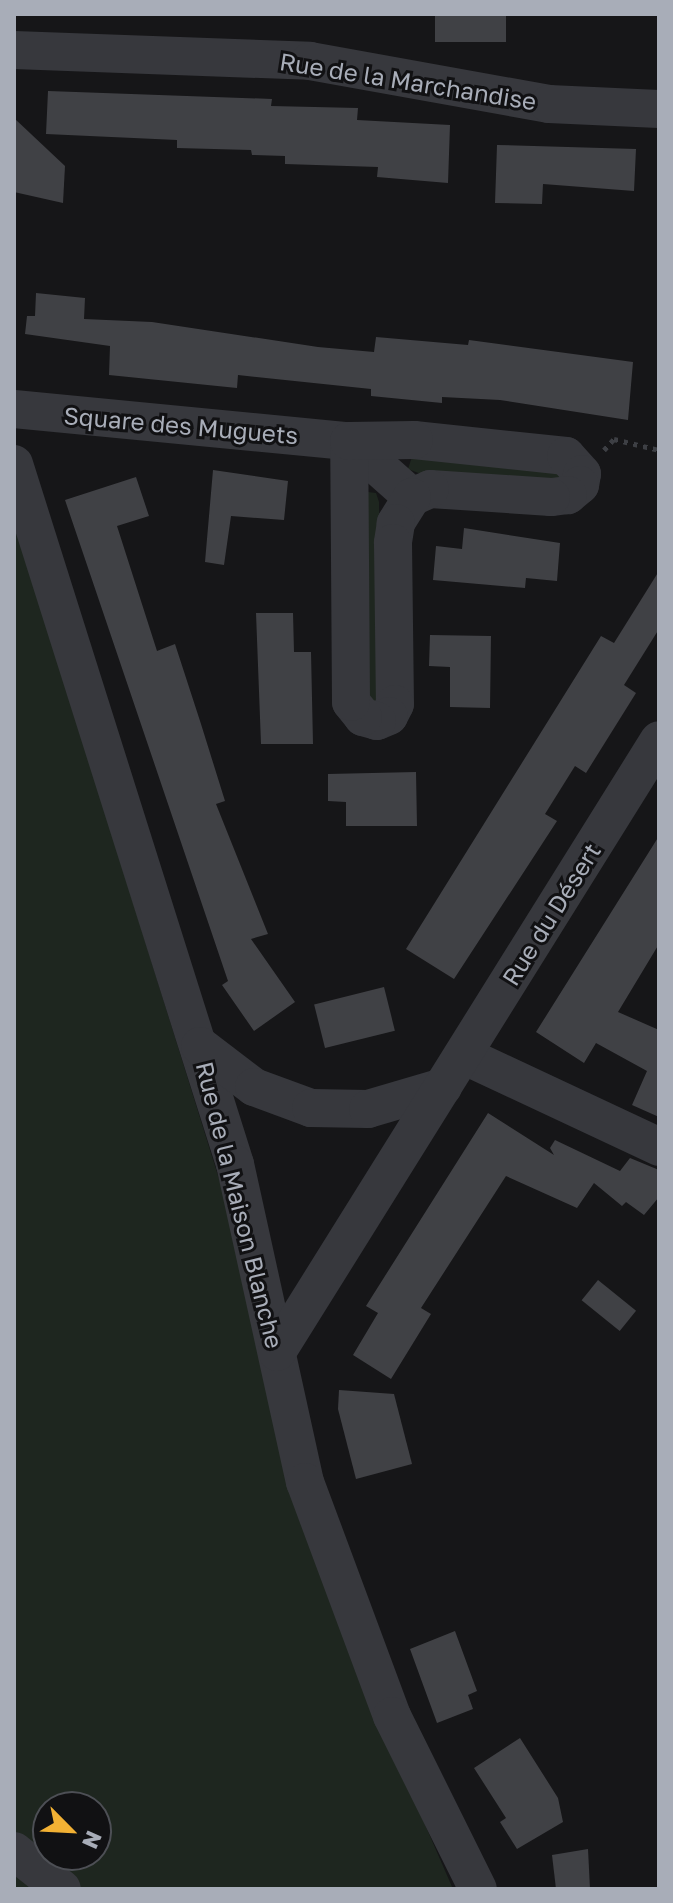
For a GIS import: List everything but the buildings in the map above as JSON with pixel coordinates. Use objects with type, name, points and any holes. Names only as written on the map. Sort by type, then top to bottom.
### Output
[{"type":"street","name":"Rue de la Marchandise","points":[[14,50],[310,61],[506,98],[659,109]]},
{"type":"street","name":"Square des Muguets","points":[[14,409],[349,441],[414,440],[566,456],[582,474],[580,485],[551,497],[430,489],[412,497]]},
{"type":"street","points":[[349,441],[412,497],[396,523],[393,543],[395,704],[389,716],[377,721],[363,717],[351,702],[349,441]]},
{"type":"street","name":"Rue de la Maison Blanche","points":[[14,464],[235,1164],[305,1482],[421,1783],[478,1889]]},
{"type":"street","name":"Rue du Désert","points":[[277,1352],[659,740]]},
{"type":"street","points":[[200,1046],[254,1087],[311,1108],[368,1109],[443,1087]]},
{"type":"street","points":[[463,1055],[659,1147]]},
{"type":"street","points":[[14,1851],[62,1889]]},
{"type":"path","points":[[614,439],[659,450]]},
{"type":"shaded area","points":[[412,457],[566,468],[564,480],[421,474],[408,469]]},
{"type":"shaded area","points":[[368,492],[376,493],[379,502],[382,699],[373,707],[364,700]]},
{"type":"shaded area","points":[[14,519],[406,1781],[453,1889],[14,1889]]}]
